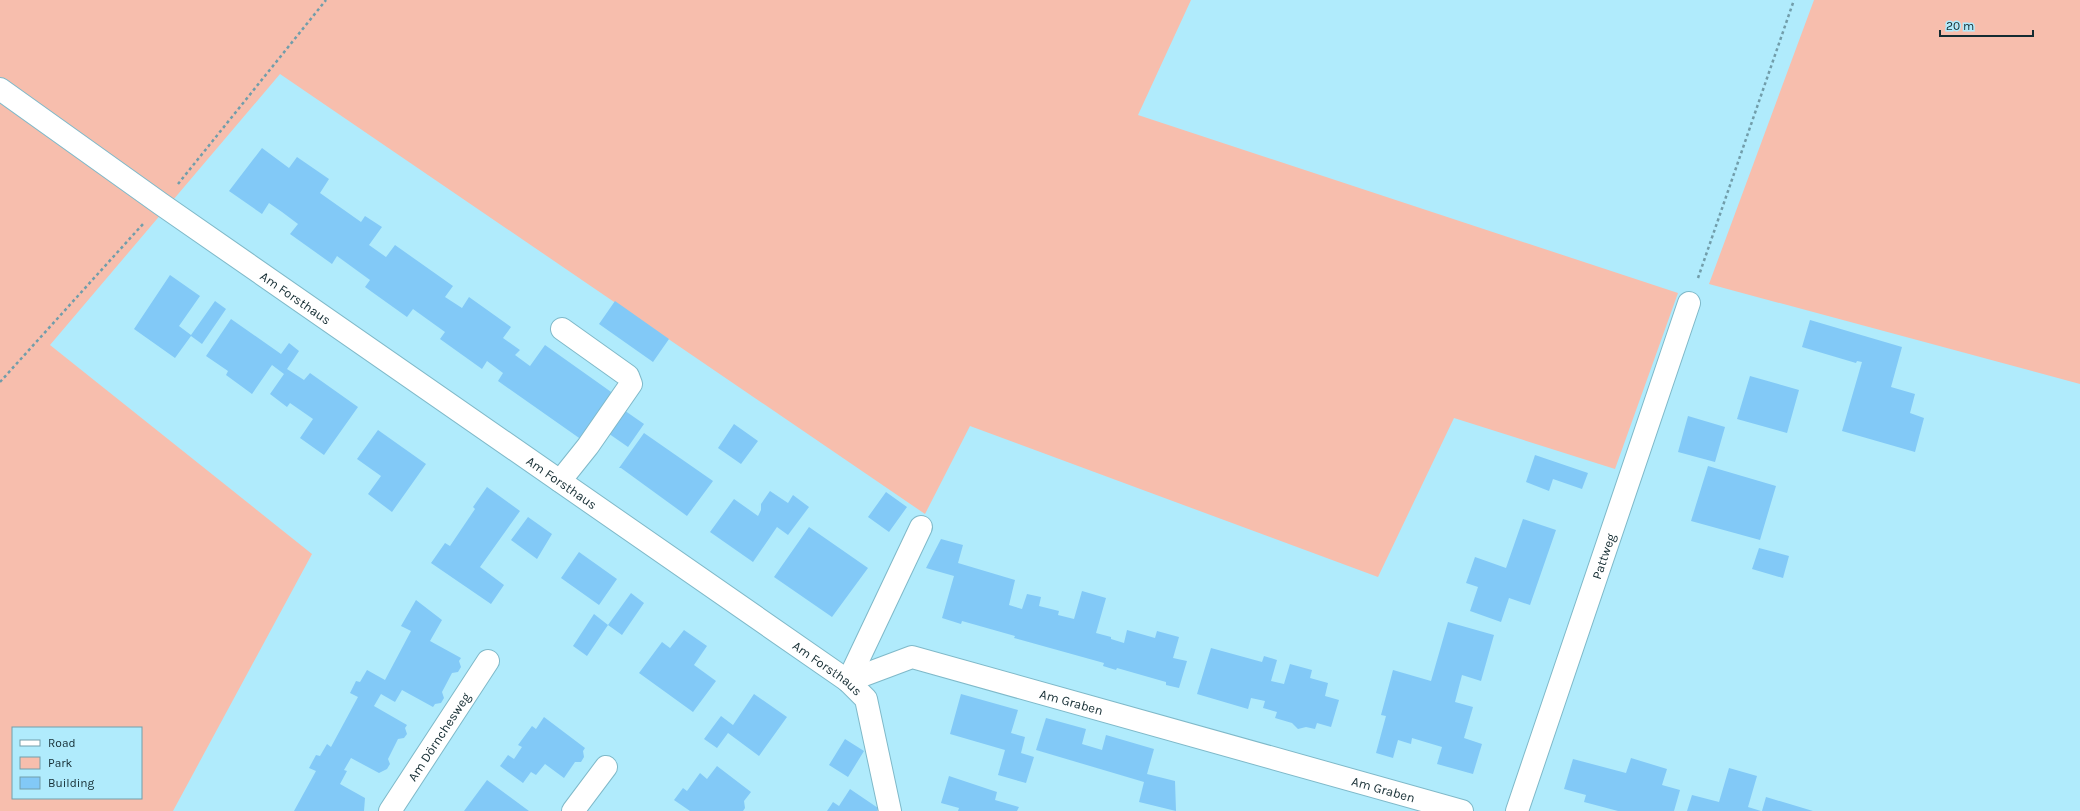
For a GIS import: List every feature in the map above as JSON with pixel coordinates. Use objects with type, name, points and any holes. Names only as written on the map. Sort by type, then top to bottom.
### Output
[{"type":"street","name":"Am Forsthaus","points":[[0,89],[161,204],[848,681],[866,699],[890,811]]},
{"type":"street","name":"Pattweg","points":[[1518,811],[1690,302]]},
{"type":"street","points":[[560,481],[588,446],[631,384],[628,376],[562,330]]},
{"type":"street","points":[[848,681],[921,527]]},
{"type":"street","name":"Am Graben","points":[[848,681],[912,657],[1462,811]]},
{"type":"street","name":"Am Dörnchesweg","points":[[390,811],[488,661]]},
{"type":"street","points":[[573,811],[606,767]]},
{"type":"path","points":[[0,382],[161,204],[326,0]]},
{"type":"path","points":[[1690,302],[1794,0]]},
{"type":"green space","points":[[0,0],[1191,0],[1138,115],[1678,293],[1615,469],[1454,418],[1378,577],[970,426],[925,514],[280,74],[50,345],[312,554],[173,811],[0,811]]},
{"type":"green space","points":[[1814,0],[2080,0],[2080,384],[1709,284]]},
{"type":"building","points":[[262,148],[289,168],[297,157],[329,179],[320,193],[361,222],[365,216],[382,227],[369,245],[386,257],[395,245],[453,286],[445,297],[462,308],[469,297],[511,327],[503,338],[520,350],[515,355],[530,366],[545,345],[614,394],[582,440],[498,381],[503,373],[487,361],[482,369],[440,339],[445,332],[413,309],[407,317],[365,287],[370,280],[337,256],[332,264],[290,234],[298,224],[282,212],[269,203],[262,214],[229,191]]},
{"type":"building","points":[[170,275],[200,296],[179,326],[191,335],[215,301],[226,309],[202,344],[191,336],[175,358],[134,329]]},
{"type":"building","points":[[615,301],[669,339],[653,362],[599,324]]},
{"type":"building","points":[[231,319],[281,354],[289,343],[299,351],[287,369],[304,380],[310,373],[358,407],[324,455],[300,438],[313,419],[290,403],[287,407],[270,394],[284,374],[272,365],[252,394],[226,375],[228,371],[206,356]]},
{"type":"building","points":[[1810,320],[1902,347],[1891,387],[1915,394],[1910,413],[1924,418],[1915,452],[1842,431],[1862,362],[1857,361],[1856,363],[1802,347]]},
{"type":"building","points":[[1750,376],[1799,390],[1787,433],[1737,419]]},
{"type":"building","points":[[621,408],[644,424],[628,447],[605,431]]},
{"type":"building","points":[[1688,416],[1725,427],[1715,462],[1678,452]]},
{"type":"building","points":[[734,424],[758,441],[741,464],[718,448]]},
{"type":"building","points":[[378,430],[426,464],[392,512],[368,494],[381,476],[357,459]]},
{"type":"building","points":[[644,433],[713,481],[687,516],[619,468]]},
{"type":"building","points":[[1535,455],[1588,473],[1582,489],[1553,479],[1549,491],[1526,482]]},
{"type":"building","points":[[1708,466],[1776,486],[1760,540],[1691,521]]},
{"type":"building","points":[[487,487],[520,511],[480,567],[504,585],[491,604],[431,563],[445,543],[450,546],[475,509],[473,507]]},
{"type":"building","points":[[770,491],[788,503],[793,495],[809,507],[788,535],[777,527],[753,562],[710,532],[734,499],[758,516],[761,510],[761,504]]},
{"type":"building","points":[[886,492],[907,507],[889,532],[868,517]]},
{"type":"building","points":[[528,517],[552,534],[537,559],[511,540]]},
{"type":"building","points":[[1523,519],[1556,530],[1530,605],[1509,598],[1501,622],[1470,611],[1478,587],[1466,583],[1475,557],[1506,568]]},
{"type":"building","points":[[809,527],[868,568],[832,617],[774,577]]},
{"type":"building","points":[[941,539],[963,545],[958,563],[1015,580],[1009,605],[1022,609],[1027,594],[1041,597],[1039,606],[1059,611],[1058,615],[1074,619],[1082,591],[1106,598],[1096,633],[1111,637],[1111,639],[1124,643],[1127,630],[1155,638],[1157,631],[1179,637],[1173,658],[1187,661],[1179,688],[1166,685],[1166,682],[1117,668],[1116,670],[1103,666],[1104,663],[1014,638],[1015,636],[962,621],[961,624],[942,618],[954,576],[926,568]]},
{"type":"building","points":[[1759,548],[1789,556],[1783,578],[1752,569]]},
{"type":"building","points":[[579,552],[617,579],[599,605],[561,578]]},
{"type":"building","points":[[631,593],[644,603],[622,635],[608,625]]},
{"type":"building","points":[[416,600],[442,620],[430,641],[461,658],[459,661],[461,667],[458,672],[452,673],[442,692],[444,698],[441,703],[435,704],[433,707],[402,690],[395,702],[381,694],[374,706],[407,725],[405,728],[407,734],[404,738],[398,739],[388,759],[390,764],[387,769],[379,773],[351,758],[344,770],[347,771],[340,784],[365,798],[364,811],[294,811],[316,771],[309,768],[316,755],[320,756],[327,744],[331,747],[358,697],[350,693],[356,681],[360,682],[367,670],[385,680],[411,631],[401,626]]},
{"type":"building","points":[[594,614],[608,625],[587,656],[573,646]]},
{"type":"building","points":[[1448,622],[1494,635],[1481,681],[1462,675],[1455,702],[1473,707],[1464,738],[1482,744],[1473,774],[1437,764],[1442,747],[1412,738],[1411,744],[1398,740],[1393,758],[1376,753],[1386,716],[1381,715],[1393,670],[1431,681]]},
{"type":"building","points":[[684,630],[707,646],[694,665],[716,681],[693,712],[639,673],[662,642],[670,648]]},
{"type":"building","points":[[1211,648],[1262,662],[1264,656],[1277,660],[1271,681],[1284,684],[1290,664],[1312,670],[1310,678],[1328,683],[1325,696],[1339,700],[1331,727],[1317,723],[1315,729],[1306,727],[1298,729],[1292,723],[1275,718],[1277,712],[1263,708],[1265,701],[1251,698],[1248,709],[1197,694]]},
{"type":"building","points":[[754,694],[787,717],[759,756],[728,733],[717,748],[704,739],[721,716],[733,725]]},
{"type":"building","points":[[961,694],[1018,710],[1011,733],[1025,737],[1021,753],[1034,757],[1026,783],[998,775],[1005,750],[950,734]]},
{"type":"building","points":[[544,717],[585,748],[583,751],[584,757],[581,762],[575,762],[564,778],[545,764],[536,775],[531,772],[523,783],[500,766],[508,755],[514,759],[522,747],[518,745],[532,726],[536,729]]},
{"type":"building","points":[[1046,718],[1086,729],[1082,744],[1102,750],[1106,735],[1154,749],[1147,774],[1175,781],[1176,811],[1139,802],[1144,782],[1036,750]]},
{"type":"building","points":[[845,739],[864,751],[848,777],[829,765]]},
{"type":"building","points":[[1631,758],[1667,769],[1662,785],[1680,790],[1674,811],[1618,811],[1584,802],[1586,795],[1564,789],[1573,759],[1626,773]]},
{"type":"building","points":[[717,766],[751,792],[744,801],[745,808],[743,811],[690,811],[674,800],[683,788],[687,791],[700,773],[707,779]]},
{"type":"building","points":[[1729,768],[1757,776],[1748,807],[1761,811],[1687,811],[1692,795],[1719,802]]},
{"type":"building","points":[[949,776],[997,792],[995,800],[1019,807],[1017,811],[958,811],[959,808],[941,803]]},
{"type":"building","points":[[487,780],[529,811],[464,811]]},
{"type":"building","points":[[850,789],[878,808],[877,811],[827,811],[833,802],[839,806]]},
{"type":"building","points":[[1766,797],[1813,811],[1762,811]]}]
